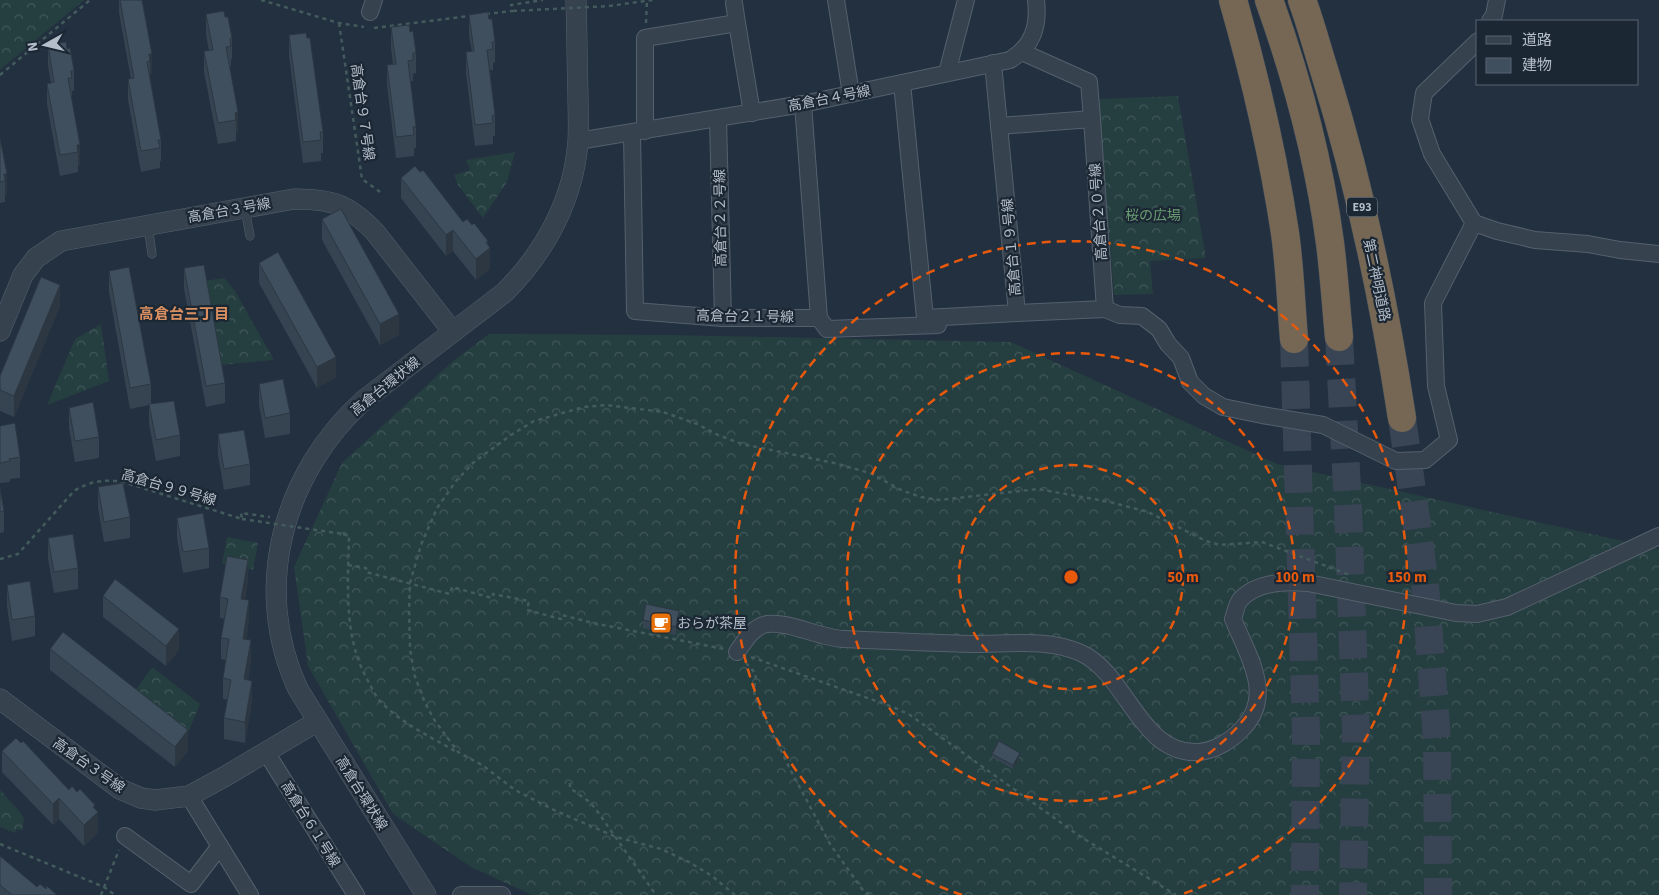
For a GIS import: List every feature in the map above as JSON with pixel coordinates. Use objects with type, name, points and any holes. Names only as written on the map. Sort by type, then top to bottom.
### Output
[{"type":"highway","points":[[1227,0],[1250,58]]},
{"type":"highway","points":[[1233,0],[1250,58],[1270,144],[1285,235],[1294,340]]},
{"type":"highway","points":[[1269,0],[1296,81],[1315,159],[1330,242],[1339,337]]},
{"type":"highway","name":"第二神明道路","points":[[1302,0],[1335,103],[1357,188],[1378,279],[1402,418]]},
{"type":"street","name":"高倉台環状線","points":[[426,895],[291,675],[281,640],[275,584],[286,520],[295,496],[311,464],[351,411],[505,292],[538,254],[554,227],[570,186],[578,141],[576,0]]},
{"type":"street","points":[[840,0],[851,94]]},
{"type":"street","points":[[947,73],[966,0]]},
{"type":"street","points":[[1022,52],[1035,31],[1036,0]]},
{"type":"street","points":[[1491,20],[1494,15],[1497,0]]},
{"type":"street","points":[[734,4],[752,113]]},
{"type":"street","points":[[638,132],[645,38],[737,23]]},
{"type":"street","points":[[1476,43],[1424,93],[1420,119],[1432,154],[1474,223],[1497,231],[1535,240],[1588,244],[1659,254]]},
{"type":"street","name":"高倉台４号線","points":[[578,141],[803,104],[1010,60],[1022,52]]},
{"type":"street","name":"高倉台２０号線","points":[[1022,52],[1090,82],[1105,309]]},
{"type":"street","name":"高倉台１９号線","points":[[902,83],[925,318],[1017,313],[994,63]]},
{"type":"street","points":[[803,104],[819,318],[827,329],[955,324],[953,316]]},
{"type":"street","name":"高倉台２２号線","points":[[718,119],[723,318]]},
{"type":"street","points":[[999,126],[1092,119]]},
{"type":"street","name":"高倉台２１号線","points":[[638,132],[635,311],[723,318],[819,318]]},
{"type":"street","name":"高倉台３号線","points":[[0,332],[23,275],[36,258],[61,241],[294,199],[320,199],[341,205],[363,220],[375,232],[453,332]]},
{"type":"street","points":[[1017,313],[1105,309],[1120,314],[1142,316],[1159,329],[1168,344],[1181,358],[1190,382],[1204,396],[1223,407],[1323,425],[1396,461],[1425,460],[1449,440],[1436,386],[1433,303],[1474,223]]},
{"type":"street","points":[[737,652],[752,632],[765,624],[781,624],[826,637],[842,639],[928,643],[1034,643],[1060,645],[1082,653],[1097,662],[1119,688],[1145,725],[1173,748],[1192,752],[1208,751],[1237,734],[1255,712],[1258,692],[1256,671],[1233,619],[1239,601],[1251,592],[1267,586],[1288,582],[1308,583],[1456,613],[1477,614],[1507,607],[1659,536]]},
{"type":"street","name":"高倉台３号線","points":[[0,699],[120,789],[141,798],[155,800],[190,796],[318,721]]},
{"type":"street","name":"高倉台６１号線","points":[[266,752],[356,895]]},
{"type":"street","points":[[190,796],[246,893]]},
{"type":"street","points":[[125,836],[187,890],[220,846]]},
{"type":"street","points":[[461,895],[502,895]]},
{"type":"lane","points":[[245,207],[250,236]]},
{"type":"lane","points":[[147,225],[152,254]]},
{"type":"path","points":[[0,75],[90,0]]},
{"type":"path","points":[[262,0],[339,23],[370,28],[474,16]]},
{"type":"path","points":[[513,11],[511,5],[543,0]]},
{"type":"path","points":[[645,38],[646,0]]},
{"type":"path","points":[[484,14],[609,6],[653,0]]},
{"type":"path","name":"高倉台９７号線","points":[[339,23],[362,179],[383,194]]},
{"type":"path","points":[[458,752],[435,721],[425,703],[414,674],[410,648],[408,611],[410,583],[421,545],[437,508],[456,481],[474,462],[534,421],[584,407],[608,406],[663,412],[698,424],[718,435],[742,444],[834,462],[870,473],[901,490],[921,497],[938,500],[1038,488],[1110,502],[1148,512],[1206,541],[1220,545],[1262,542],[1351,575]]},
{"type":"path","name":"高倉台９９号線","points":[[0,559],[18,554],[74,491],[86,484],[107,480],[123,482],[242,519],[349,536],[348,565]]},
{"type":"path","points":[[242,519],[241,513],[270,517]]},
{"type":"path","points":[[734,895],[712,876],[690,862],[661,849],[616,837],[556,811],[515,790],[482,765],[405,723],[378,700],[360,668],[351,632],[348,601],[348,565],[366,568],[366,572],[450,594],[452,587],[492,598],[493,594],[529,601],[526,610],[561,619],[562,615],[737,652],[910,714],[1081,837],[1176,895]]},
{"type":"path","points":[[737,652],[756,674],[754,691],[756,700],[826,836],[862,889],[869,895]]},
{"type":"path","points":[[570,783],[570,788],[591,803],[656,895]]},
{"type":"path","points":[[0,844],[104,886],[115,895]]},
{"type":"green space","points":[[0,0],[84,0],[0,70]]},
{"type":"green space","name":"桜の広場","points":[[1178,96],[1206,258],[1150,261],[1153,294],[1114,295],[1098,99]]},
{"type":"green space","points":[[515,152],[507,182],[483,218],[458,185],[454,175],[470,170],[466,160]]},
{"type":"green space","points":[[224,278],[235,291],[274,360],[219,365],[204,281]]},
{"type":"green space","points":[[101,324],[109,381],[47,405],[75,339]]},
{"type":"green space","points":[[489,334],[672,335],[1011,342],[1277,464],[1659,549],[1659,895],[532,895],[471,867],[393,814],[308,666],[294,567],[342,463],[453,361]]},
{"type":"green space","points":[[227,537],[258,543],[253,570],[222,564]]},
{"type":"green space","points":[[152,667],[200,704],[188,733],[135,691]]},
{"type":"green space","points":[[0,790],[21,813],[24,819],[22,831],[17,829],[15,833],[0,827]]},
{"type":"building","points":[[120,0],[142,0],[152,54],[149,54],[150,61],[147,62],[161,140],[158,140],[160,148],[141,151],[128,79],[134,78]]},
{"type":"building","points":[[224,11],[225,17],[228,17],[232,38],[230,39],[231,46],[226,47],[238,112],[235,113],[236,120],[218,123],[204,51],[213,50],[206,14]]},
{"type":"building","points":[[488,12],[489,19],[492,19],[495,42],[492,42],[493,49],[487,50],[495,115],[492,116],[493,123],[475,125],[466,52],[474,51],[469,15]]},
{"type":"building","points":[[409,25],[410,32],[413,31],[416,53],[413,53],[413,60],[408,61],[416,127],[413,127],[414,135],[396,137],[387,65],[396,64],[391,27]]},
{"type":"building","points":[[306,33],[307,38],[310,38],[323,132],[320,132],[321,140],[303,142],[289,35]]},
{"type":"building","points":[[66,42],[67,49],[70,48],[74,70],[71,71],[72,78],[68,78],[80,145],[77,145],[78,152],[60,155],[47,84],[54,82],[48,45]]},
{"type":"building","points":[[0,138],[7,174],[4,174],[5,181],[0,182]]},
{"type":"building","points":[[415,166],[420,172],[423,170],[463,222],[467,219],[472,225],[474,223],[488,241],[486,242],[490,248],[476,259],[453,230],[446,235],[401,178]]},
{"type":"building","points":[[341,209],[399,314],[380,324],[322,219]]},
{"type":"building","points":[[278,252],[336,357],[317,367],[259,263]]},
{"type":"building","points":[[204,265],[225,383],[206,386],[184,268]]},
{"type":"building","points":[[129,267],[151,384],[130,388],[109,271]]},
{"type":"building","points":[[41,277],[60,285],[14,396],[0,390],[0,376]]},
{"type":"building","points":[[283,379],[290,413],[265,418],[259,384]]},
{"type":"building","points":[[174,401],[180,435],[156,440],[149,404]]},
{"type":"building","points":[[93,402],[99,437],[75,441],[69,408]]},
{"type":"building","points":[[15,423],[20,457],[0,463],[0,426]]},
{"type":"building","points":[[244,430],[250,464],[224,469],[218,434]]},
{"type":"building","points":[[123,483],[130,517],[104,522],[98,487]]},
{"type":"building","points":[[0,488],[4,511],[0,512]]},
{"type":"building","points":[[203,513],[209,548],[183,552],[177,518]]},
{"type":"building","points":[[73,534],[78,568],[54,572],[48,538]]},
{"type":"building","points":[[227,556],[248,560],[241,599],[249,600],[243,639],[251,640],[244,679],[252,681],[245,722],[224,718],[231,680],[223,678],[229,639],[221,638],[228,599],[220,597]]},
{"type":"building","points":[[115,579],[179,629],[166,646],[103,596]]},
{"type":"building","points":[[30,581],[35,616],[12,620],[7,585]]},
{"type":"building","points":[[646,604],[679,611],[676,627],[643,620]]},
{"type":"building","points":[[63,632],[188,730],[175,747],[50,649]]},
{"type":"building","points":[[16,738],[21,743],[23,741],[69,790],[72,786],[77,792],[80,789],[95,805],[93,807],[98,812],[84,825],[59,798],[53,804],[2,751]]},
{"type":"building","points":[[999,741],[1020,753],[1013,765],[992,754]]},
{"type":"building","points":[[0,856],[37,887],[40,884],[46,889],[47,886],[57,895],[12,895],[0,885]]},
{"type":"tunnel","points":[[1339,337],[1348,507],[1356,733],[1353,895]]},
{"type":"tunnel","points":[[1294,339],[1306,731],[1305,895]]},
{"type":"tunnel","points":[[1402,418],[1425,584],[1437,740],[1438,895]]},
{"type":"place","name":"おらが茶屋","points":[[661,623]]},
{"type":"district","name":"高倉台三丁目","points":[[184,314]]}]
